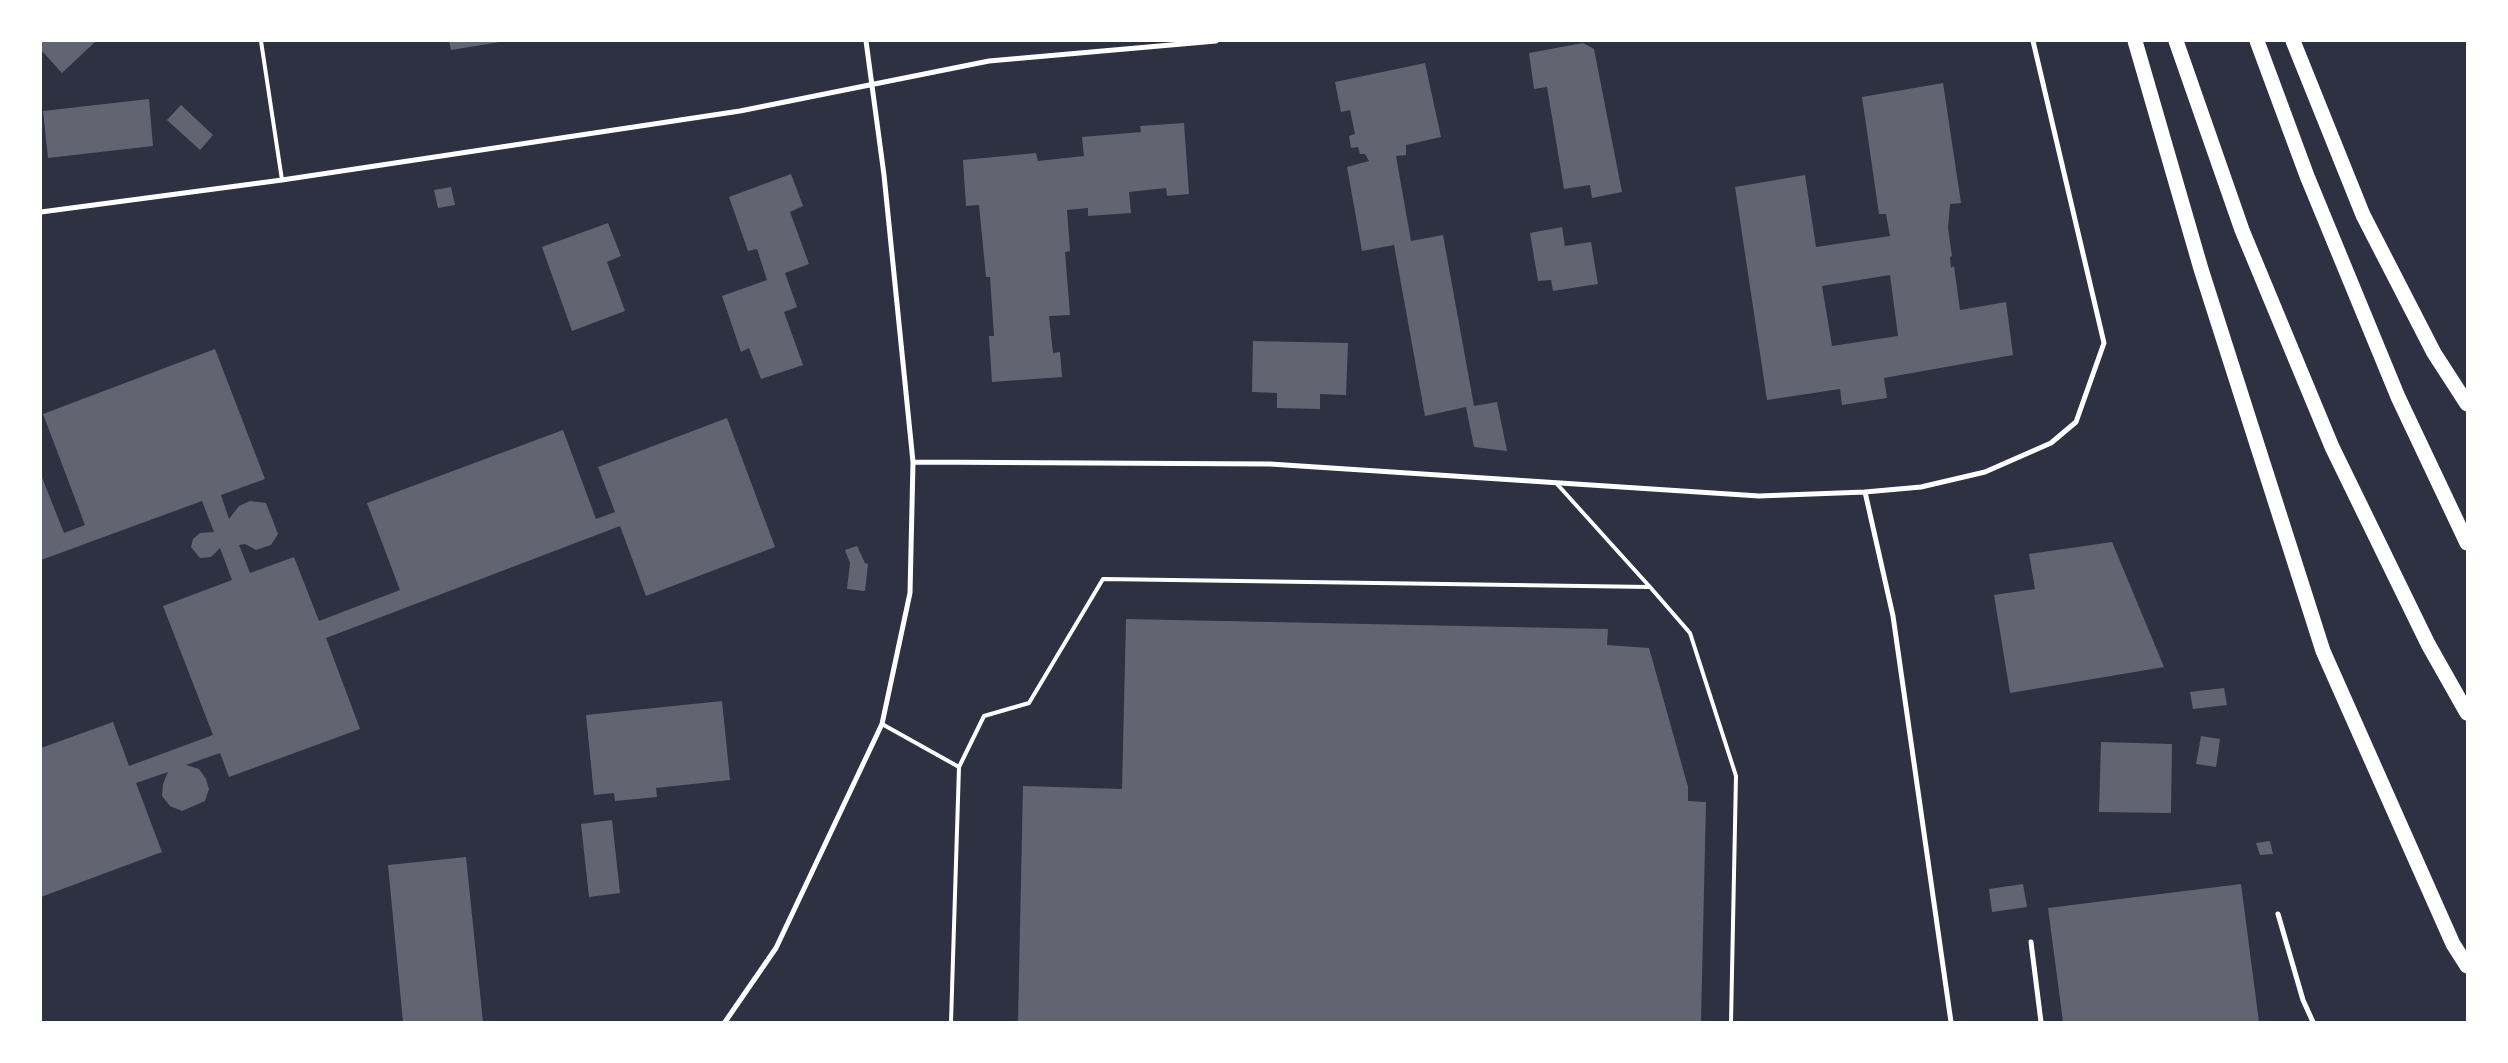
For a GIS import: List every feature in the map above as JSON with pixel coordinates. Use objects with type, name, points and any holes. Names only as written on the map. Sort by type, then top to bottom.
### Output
[{"type":"highway","points":[[2135,41],[2201,268],[2324,651],[2453,944],[2467,966]]},
{"type":"highway","points":[[2176,41],[2242,230],[2332,447],[2428,644],[2467,712]]},
{"type":"highway","points":[[2257,41],[2307,176],[2398,397],[2467,543]]},
{"type":"highway","points":[[2293,41],[2363,216],[2434,353],[2467,404]]},
{"type":"street","points":[[725,1022],[776,948],[882,724],[910,592],[913,462],[884,175],[866,41]]},
{"type":"street","points":[[41,212],[282,180],[740,111],[871,83],[989,61],[1216,41]]},
{"type":"street","points":[[913,462],[1270,464],[1759,496],[1865,492],[1921,487],[1985,472],[2051,443],[2076,422],[2104,343],[2032,41]]},
{"type":"street","points":[[1865,492],[1894,616],[1950,1022]]},
{"type":"street","points":[[2278,914],[2303,1000],[2313,1022]]},
{"type":"street","points":[[2031,942],[2041,1022]]},
{"type":"lane","points":[[262,41],[282,180]]},
{"type":"lane","points":[[1557,484],[1690,633],[1736,776],[1730,1022]]},
{"type":"lane","points":[[951,1022],[959,767],[984,716],[1029,703],[1103,579],[1650,587]]},
{"type":"lane","points":[[882,724],[959,767]]},
{"type":"building","points":[[41,41],[96,41],[62,73],[41,50]]},
{"type":"building","points":[[449,41],[500,41],[500,42],[451,50]]},
{"type":"building","points":[[1583,43],[1594,49],[1622,192],[1592,198],[1590,185],[1564,189],[1547,87],[1534,89],[1529,53]]},
{"type":"building","points":[[1425,63],[1441,137],[1406,145],[1406,155],[1396,156],[1411,241],[1443,235],[1474,406],[1497,402],[1507,451],[1474,447],[1466,407],[1425,416],[1394,245],[1362,251],[1347,167],[1369,161],[1365,154],[1360,154],[1358,147],[1351,148],[1349,136],[1355,134],[1350,110],[1341,112],[1335,82]]},
{"type":"building","points":[[1943,83],[1961,203],[1950,204],[1948,228],[1952,256],[1950,257],[1951,268],[1954,266],[1960,310],[2006,302],[2013,355],[1884,378],[1887,398],[1842,405],[1840,389],[1767,400],[1735,187],[1805,175],[1816,247],[1890,236],[1886,214],[1879,214],[1862,97]],"holes":[[[1890,275],[1898,336],[1832,346],[1822,286]]]},
{"type":"building","points":[[149,99],[153,146],[48,158],[43,111]]},
{"type":"building","points":[[181,105],[213,135],[200,150],[167,120]]},
{"type":"building","points":[[1184,123],[1189,194],[1167,196],[1166,188],[1129,192],[1131,213],[1088,216],[1088,208],[1067,210],[1070,251],[1065,252],[1070,315],[1049,316],[1053,353],[1060,352],[1062,377],[992,382],[989,336],[994,336],[990,277],[986,277],[979,205],[966,206],[963,160],[1036,153],[1038,161],[1084,156],[1082,137],[1141,132],[1140,126]]},
{"type":"building","points":[[791,174],[803,206],[790,212],[809,264],[785,273],[797,307],[784,312],[803,365],[761,379],[749,348],[741,352],[722,296],[767,280],[757,249],[748,251],[729,197]]},
{"type":"building","points":[[451,187],[455,205],[438,208],[434,190]]},
{"type":"building","points":[[608,223],[621,256],[607,262],[625,311],[572,331],[542,247]]},
{"type":"building","points":[[1562,227],[1565,246],[1591,242],[1598,284],[1553,291],[1551,280],[1538,281],[1530,233]]},
{"type":"building","points":[[1253,341],[1348,343],[1346,395],[1320,394],[1320,409],[1277,408],[1277,393],[1252,392]]},
{"type":"building","points":[[215,349],[265,479],[221,495],[229,519],[239,506],[250,501],[266,503],[278,534],[271,545],[256,550],[245,544],[239,545],[250,573],[294,557],[319,621],[400,590],[367,503],[563,430],[596,519],[615,512],[598,467],[727,418],[775,547],[646,596],[620,526],[326,638],[360,729],[229,777],[220,753],[186,765],[199,769],[206,779],[209,789],[205,801],[182,811],[170,806],[162,796],[163,784],[168,772],[136,783],[162,852],[41,897],[41,748],[113,722],[129,766],[213,735],[163,606],[232,580],[220,548],[211,557],[200,558],[191,547],[193,539],[200,533],[214,532],[202,501],[41,560],[41,475],[64,533],[85,525],[43,414]]},
{"type":"building","points":[[2112,542],[2164,667],[2010,693],[1994,595],[2035,589],[2029,554]]},
{"type":"building","points":[[857,546],[865,563],[868,564],[865,591],[847,589],[850,563],[845,550]]},
{"type":"building","points":[[1126,619],[1608,629],[1607,645],[1649,648],[1688,787],[1688,801],[1706,802],[1701,1022],[1018,1022],[1023,786],[1122,789]]},
{"type":"building","points":[[2224,688],[2227,705],[2193,709],[2190,692]]},
{"type":"building","points":[[722,701],[730,780],[656,788],[657,797],[615,801],[614,793],[594,795],[586,715]]},
{"type":"building","points":[[2201,736],[2220,739],[2216,767],[2196,764]]},
{"type":"building","points":[[2101,742],[2172,744],[2171,813],[2099,812]]},
{"type":"building","points":[[612,820],[620,893],[589,897],[581,824]]},
{"type":"building","points":[[2270,841],[2273,854],[2260,855],[2256,843]]},
{"type":"building","points":[[466,857],[483,1022],[403,1022],[388,865]]},
{"type":"building","points":[[2023,884],[2027,907],[1992,912],[1989,889]]},
{"type":"building","points":[[2241,884],[2259,1022],[2063,1022],[2048,908]]}]
